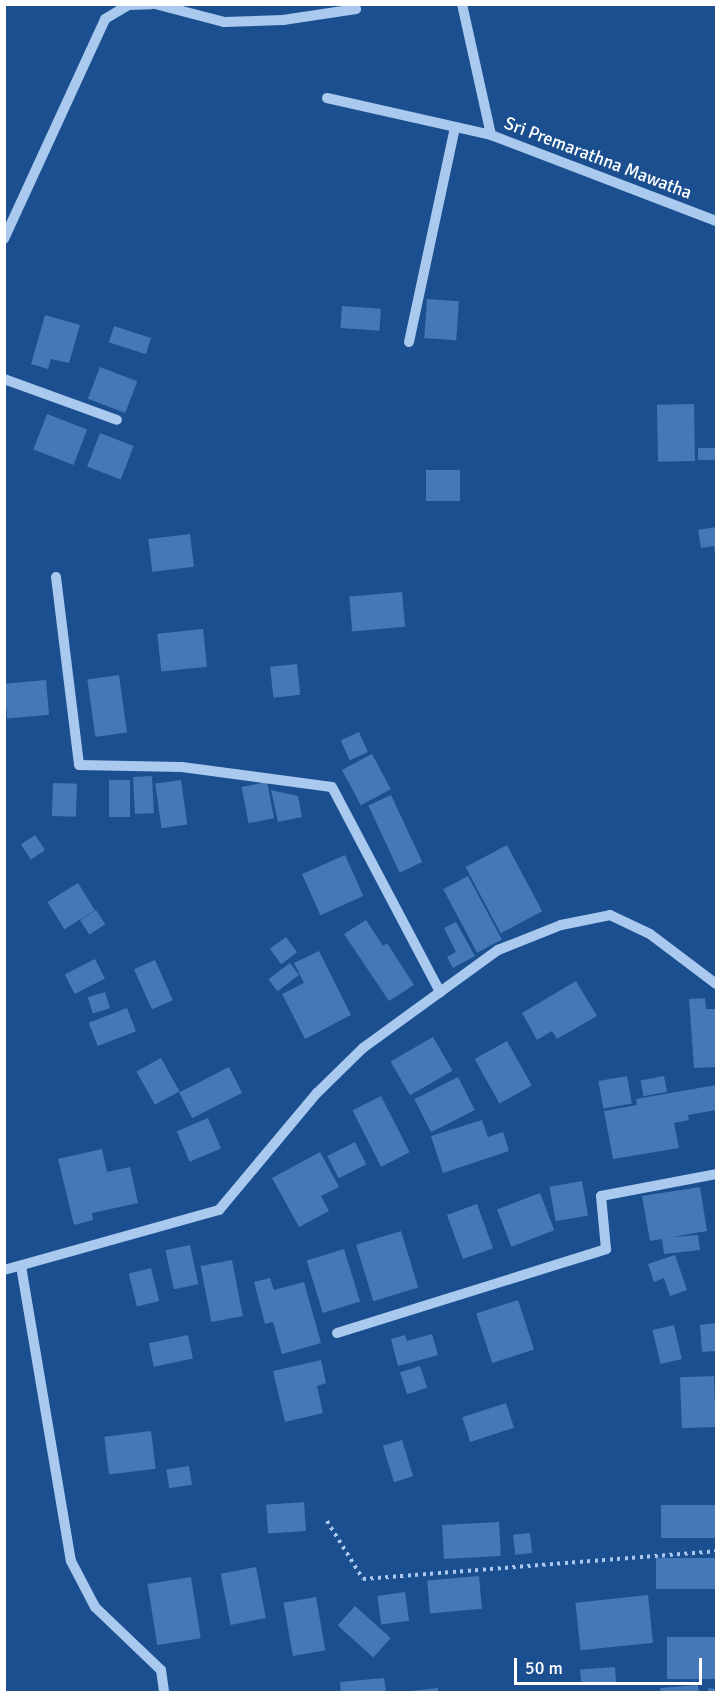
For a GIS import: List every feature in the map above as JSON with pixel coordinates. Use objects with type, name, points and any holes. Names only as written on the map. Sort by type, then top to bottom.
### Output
[{"type":"street","points":[[4,239],[105,19],[128,5],[153,4],[224,22],[283,20],[356,9]]},
{"type":"street","name":"Sri Premarathna Mawatha","points":[[462,4],[491,135],[717,221]]},
{"type":"street","points":[[327,98],[491,135]]},
{"type":"street","points":[[409,342],[455,127]]},
{"type":"street","points":[[4,379],[117,420]]},
{"type":"street","points":[[56,578],[79,765],[182,767],[332,787],[440,992]]},
{"type":"street","points":[[4,1270],[219,1210],[317,1093],[363,1048],[498,950],[561,925],[610,915],[650,934],[717,984]]},
{"type":"street","points":[[337,1333],[606,1250],[601,1197],[717,1173]]},
{"type":"street","points":[[21,1266],[71,1561],[95,1608],[161,1670],[164,1692]]},
{"type":"path","points":[[327,1521],[363,1579],[717,1551]]},
{"type":"building","points":[[427,299],[459,301],[456,340],[424,338]]},
{"type":"building","points":[[342,306],[381,309],[379,331],[340,328]]},
{"type":"building","points":[[45,315],[80,325],[69,363],[51,359],[48,369],[31,364]]},
{"type":"building","points":[[114,326],[151,338],[146,354],[109,342]]},
{"type":"building","points":[[100,367],[137,381],[125,413],[88,399]]},
{"type":"building","points":[[694,404],[695,461],[658,462],[657,405]]},
{"type":"building","points":[[47,414],[87,429],[74,465],[33,449]]},
{"type":"building","points":[[100,433],[134,446],[121,480],[87,467]]},
{"type":"building","points":[[698,448],[715,448],[715,460],[698,460]]},
{"type":"building","points":[[426,470],[460,470],[460,501],[426,501]]},
{"type":"building","points":[[716,527],[715,555],[714,546],[701,548],[698,530]]},
{"type":"building","points":[[190,534],[194,567],[152,572],[148,539]]},
{"type":"building","points":[[402,592],[405,627],[352,631],[349,597]]},
{"type":"building","points":[[203,629],[207,667],[161,672],[157,634]]},
{"type":"building","points":[[297,664],[300,695],[273,698],[270,667]]},
{"type":"building","points":[[119,675],[127,732],[95,737],[87,679]]},
{"type":"building","points":[[46,680],[49,715],[7,719],[4,684]]},
{"type":"building","points":[[359,732],[368,752],[350,760],[341,740]]},
{"type":"building","points":[[372,754],[391,789],[361,805],[342,770]]},
{"type":"building","points":[[152,776],[154,813],[135,814],[133,777]]},
{"type":"building","points":[[109,780],[130,780],[130,817],[109,817]]},
{"type":"building","points":[[181,780],[187,825],[162,828],[155,784]]},
{"type":"building","points":[[267,782],[274,818],[249,823],[241,787]]},
{"type":"building","points":[[53,783],[77,784],[76,817],[52,816]]},
{"type":"building","points":[[271,790],[298,796],[302,817],[278,822]]},
{"type":"building","points":[[391,795],[422,862],[400,873],[368,806]]},
{"type":"building","points":[[35,835],[45,850],[31,859],[21,845]]},
{"type":"building","points":[[507,845],[542,911],[501,933],[466,867]]},
{"type":"building","points":[[345,855],[363,896],[320,915],[302,874]]},
{"type":"building","points":[[468,876],[502,940],[477,953],[443,889]]},
{"type":"building","points":[[78,883],[95,910],[64,929],[47,902]]},
{"type":"building","points":[[96,910],[105,924],[89,935],[80,920]]},
{"type":"building","points":[[366,920],[383,946],[387,943],[414,985],[389,1001],[344,934]]},
{"type":"building","points":[[456,922],[475,956],[453,968],[447,957],[456,952],[444,928]]},
{"type":"building","points":[[286,937],[297,952],[281,964],[270,949]]},
{"type":"building","points":[[319,951],[351,1015],[305,1039],[282,994],[304,983],[294,963]]},
{"type":"building","points":[[95,959],[105,979],[75,994],[65,974]]},
{"type":"building","points":[[155,960],[173,1000],[152,1010],[134,969]]},
{"type":"building","points":[[290,963],[299,975],[277,991],[268,979]]},
{"type":"building","points":[[576,981],[597,1016],[557,1039],[552,1031],[537,1040],[522,1013]]},
{"type":"building","points":[[105,992],[110,1008],[93,1014],[88,997]]},
{"type":"building","points":[[705,998],[706,1009],[716,1009],[716,1067],[694,1068],[689,999]]},
{"type":"building","points":[[127,1008],[136,1031],[98,1046],[89,1023]]},
{"type":"building","points":[[433,1037],[452,1071],[410,1095],[391,1062]]},
{"type":"building","points":[[507,1041],[532,1086],[499,1104],[475,1059]]},
{"type":"building","points":[[161,1058],[179,1091],[155,1105],[137,1072]]},
{"type":"building","points":[[229,1067],[242,1093],[192,1118],[179,1092]]},
{"type":"building","points":[[627,1076],[632,1104],[603,1109],[598,1081]]},
{"type":"building","points":[[664,1076],[667,1092],[643,1096],[640,1081]]},
{"type":"building","points":[[458,1077],[475,1110],[431,1132],[414,1099]]},
{"type":"building","points":[[716,1085],[716,1110],[688,1115],[689,1120],[674,1123],[679,1148],[613,1159],[604,1111],[637,1105],[636,1099]]},
{"type":"building","points":[[381,1096],[410,1152],[381,1167],[352,1111]]},
{"type":"building","points":[[208,1118],[221,1148],[190,1162],[177,1131]]},
{"type":"building","points":[[482,1120],[488,1137],[503,1132],[509,1151],[443,1173],[431,1136]]},
{"type":"building","points":[[355,1142],[366,1164],[339,1178],[327,1156]]},
{"type":"building","points":[[102,1149],[107,1172],[130,1167],[138,1203],[92,1213],[93,1220],[74,1225],[58,1159]]},
{"type":"building","points":[[320,1152],[339,1187],[321,1196],[329,1211],[299,1227],[272,1178]]},
{"type":"building","points":[[582,1181],[588,1215],[556,1221],[550,1187]]},
{"type":"building","points":[[700,1187],[707,1231],[672,1237],[698,1235],[700,1250],[664,1254],[662,1239],[650,1241],[642,1196]]},
{"type":"building","points":[[540,1193],[554,1230],[511,1247],[497,1209]]},
{"type":"building","points":[[477,1204],[493,1248],[463,1259],[447,1215]]},
{"type":"building","points":[[401,1231],[418,1287],[373,1301],[356,1245]]},
{"type":"building","points":[[190,1245],[198,1284],[174,1289],[166,1250]]},
{"type":"building","points":[[344,1249],[360,1302],[323,1313],[307,1260]]},
{"type":"building","points":[[675,1255],[687,1290],[670,1296],[664,1278],[654,1282],[648,1264]]},
{"type":"building","points":[[232,1260],[243,1316],[211,1322],[201,1266]]},
{"type":"building","points":[[151,1268],[159,1301],[137,1307],[129,1274]]},
{"type":"building","points":[[270,1278],[274,1290],[304,1282],[321,1343],[282,1354],[273,1322],[265,1324],[254,1282]]},
{"type":"building","points":[[518,1300],[534,1349],[492,1363],[476,1314]]},
{"type":"building","points":[[716,1323],[716,1351],[702,1352],[700,1325]]},
{"type":"building","points":[[674,1325],[682,1359],[660,1364],[653,1330]]},
{"type":"building","points":[[432,1334],[438,1355],[398,1366],[391,1339],[405,1335],[407,1341]]},
{"type":"building","points":[[188,1335],[193,1358],[154,1367],[149,1343]]},
{"type":"building","points":[[321,1360],[326,1383],[317,1386],[323,1413],[285,1422],[273,1371]]},
{"type":"building","points":[[420,1366],[427,1388],[407,1394],[400,1372]]},
{"type":"building","points":[[714,1376],[716,1427],[682,1428],[680,1377]]},
{"type":"building","points":[[506,1403],[514,1428],[470,1442],[462,1417]]},
{"type":"building","points":[[151,1431],[156,1469],[109,1474],[104,1437]]},
{"type":"building","points":[[402,1440],[413,1476],[394,1482],[383,1446]]},
{"type":"building","points":[[189,1466],[192,1485],[169,1488],[166,1470]]},
{"type":"building","points":[[304,1502],[306,1531],[268,1534],[266,1505]]},
{"type":"building","points":[[661,1505],[716,1505],[716,1538],[661,1538]]},
{"type":"building","points":[[499,1522],[501,1556],[444,1559],[442,1525]]},
{"type":"building","points":[[530,1533],[532,1553],[515,1555],[513,1535]]},
{"type":"building","points":[[656,1558],[716,1558],[716,1589],[656,1589]]},
{"type":"building","points":[[256,1567],[266,1618],[231,1625],[221,1574]]},
{"type":"building","points":[[479,1576],[482,1609],[430,1613],[427,1581]]},
{"type":"building","points":[[191,1577],[201,1638],[157,1645],[148,1584]]},
{"type":"building","points":[[405,1592],[409,1621],[381,1625],[377,1596]]},
{"type":"building","points":[[648,1595],[653,1643],[580,1650],[575,1603]]},
{"type":"building","points":[[316,1597],[325,1650],[293,1656],[284,1603]]},
{"type":"building","points":[[355,1606],[391,1638],[373,1657],[338,1625]]},
{"type":"building","points":[[667,1637],[716,1637],[716,1679],[667,1679]]},
{"type":"building","points":[[615,1667],[616,1682],[581,1684],[580,1669]]},
{"type":"building","points":[[384,1678],[386,1692],[341,1692],[340,1682]]},
{"type":"building","points":[[698,1685],[699,1692],[661,1692],[660,1688]]},
{"type":"building","points":[[438,1688],[438,1692],[411,1692],[411,1691]]},
{"type":"building","points":[[708,1688],[716,1689],[716,1692],[708,1692]]}]
